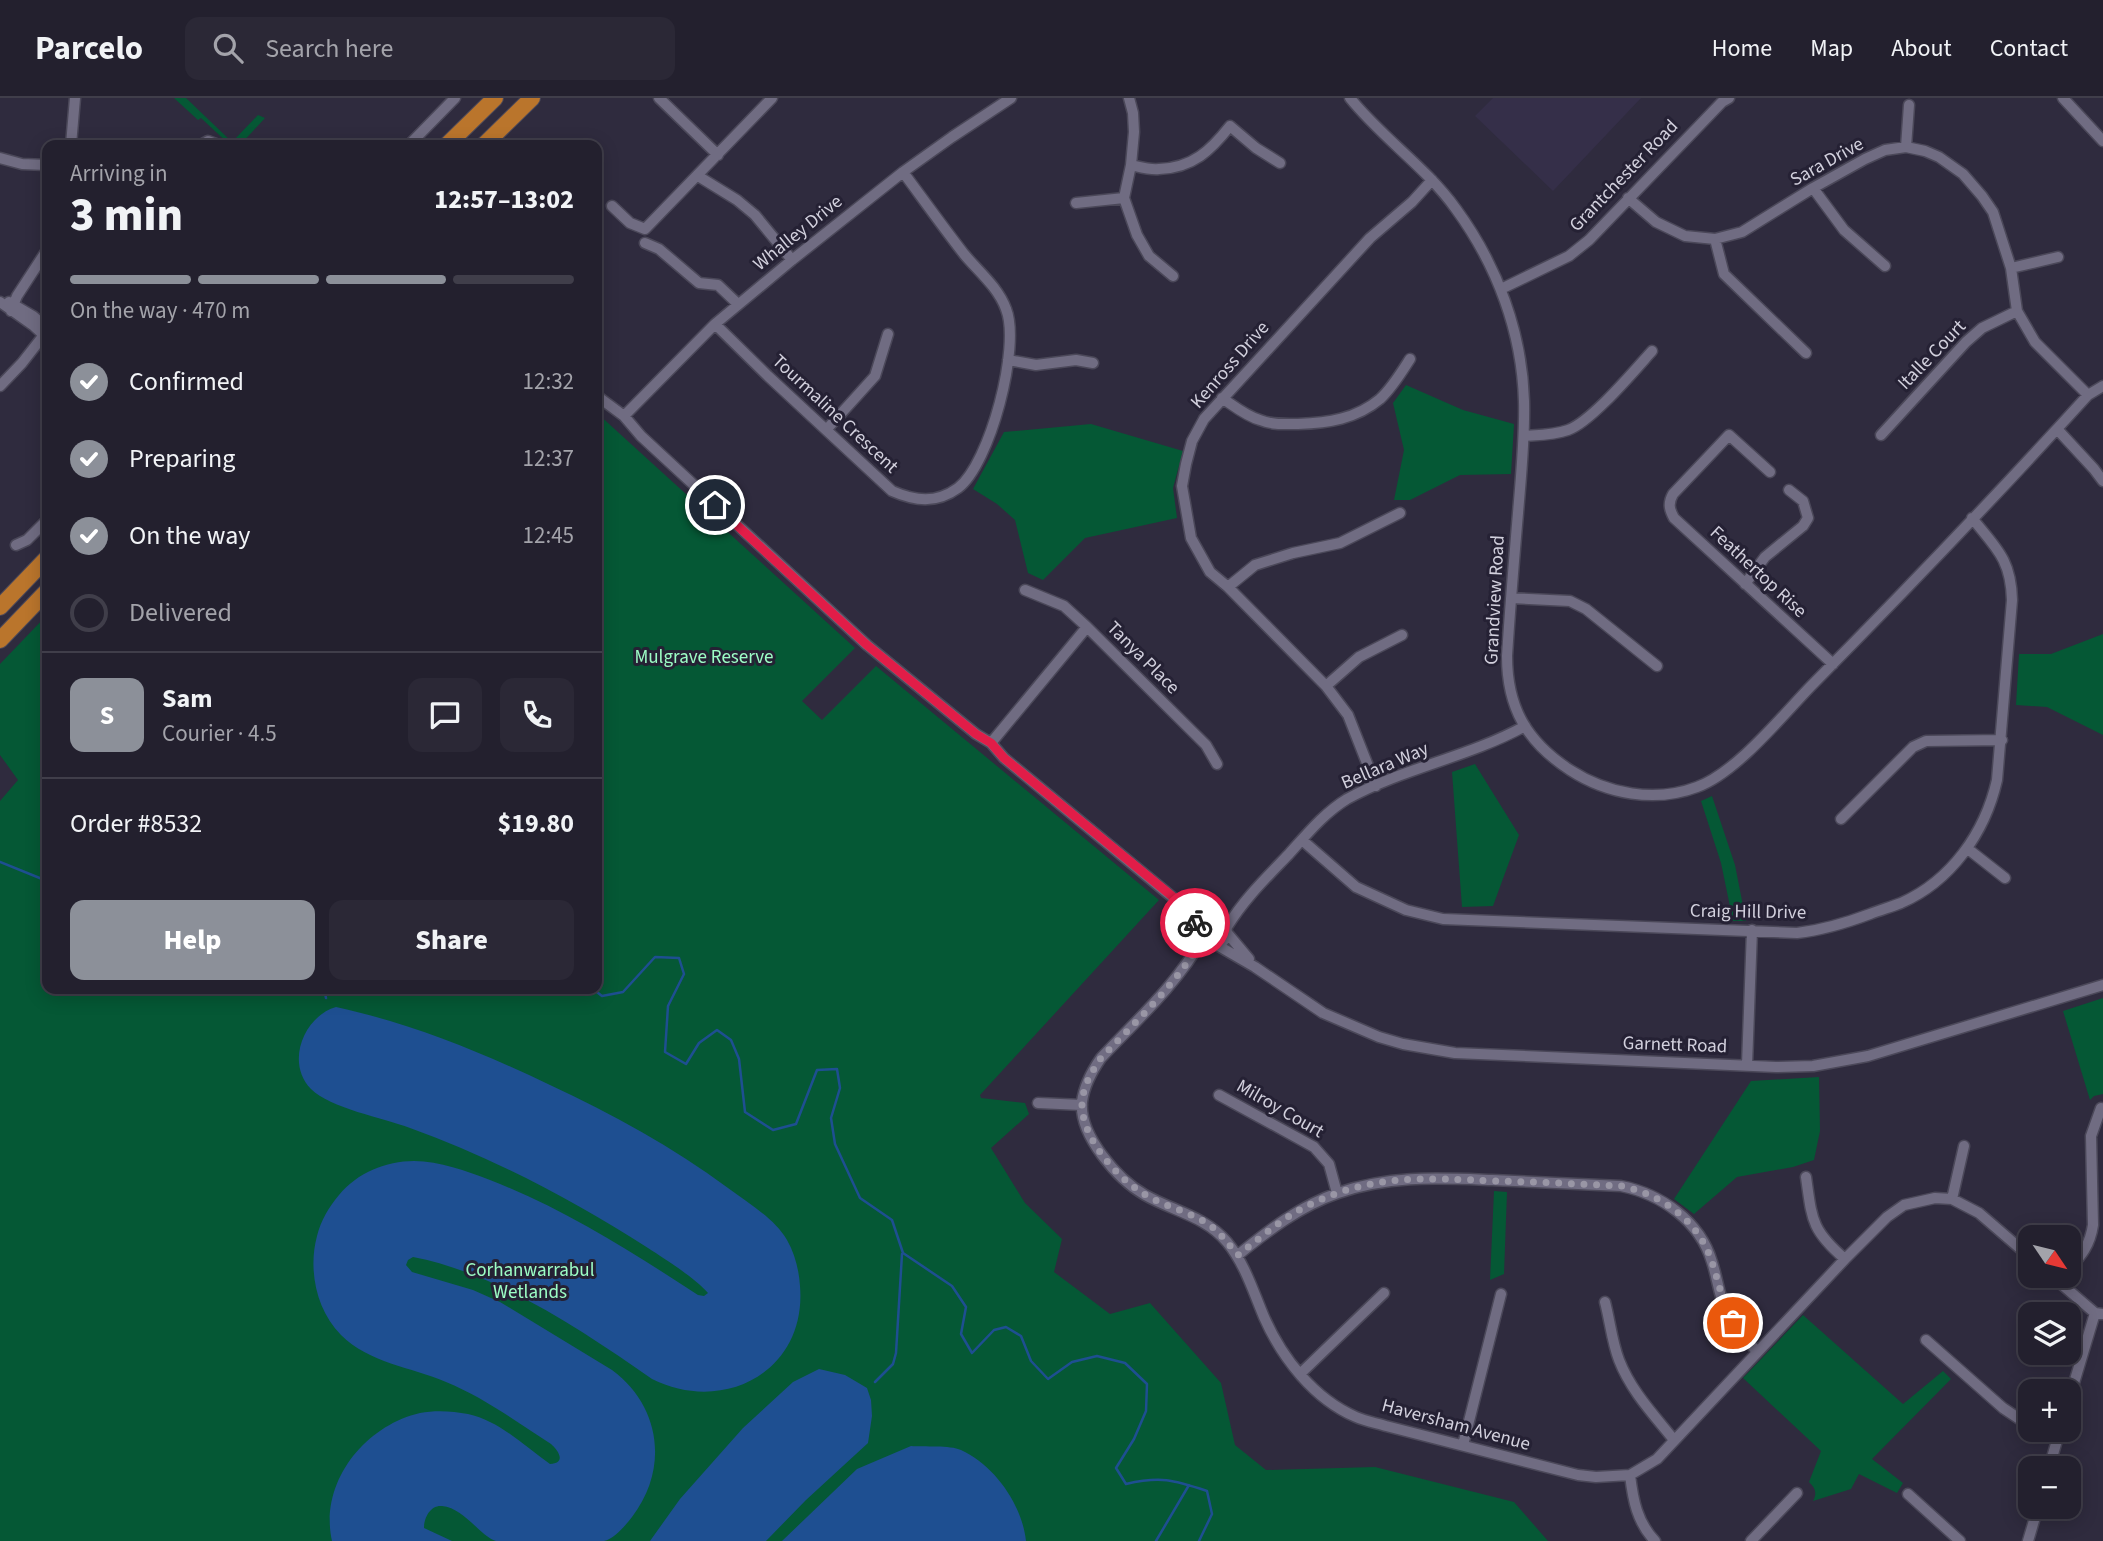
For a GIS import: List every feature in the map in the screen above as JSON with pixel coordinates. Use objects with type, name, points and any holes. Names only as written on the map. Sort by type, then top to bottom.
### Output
[{"type":"highway","points":[[452,140],[495,98]]},
{"type":"highway","points":[[489,140],[531,98]]},
{"type":"highway","points":[[460,133],[466,140]]},
{"type":"highway","points":[[0,607],[42,563]]},
{"type":"highway","points":[[0,640],[42,596]]},
{"type":"street","points":[[71,140],[75,98]]},
{"type":"street","points":[[414,140],[455,98]]},
{"type":"street","points":[[659,98],[718,155]]},
{"type":"street","points":[[611,206],[630,223],[645,229],[772,98]]},
{"type":"street","name":"Whalley Drive","points":[[624,416],[738,304],[903,172],[1011,98]]},
{"type":"street","points":[[1129,98],[1134,132],[1124,198],[1136,235],[1149,256],[1173,276]]},
{"type":"street","name":"Grandview Road","points":[[1350,98],[1364,115],[1435,183],[1474,233],[1501,289],[1513,325],[1524,399],[1524,436],[1507,669],[1513,700],[1523,723],[1538,745],[1583,778],[1602,787],[1639,794],[1675,793],[1696,788],[1717,778],[1833,664],[2088,395],[2103,386]]},
{"type":"street","name":"Grantchester Road","points":[[1501,289],[1569,256],[1589,240],[1728,98]]},
{"type":"street","points":[[2063,98],[2103,141]]},
{"type":"street","points":[[1909,105],[1906,147],[1939,157],[1963,174],[1993,212],[2011,268],[2017,311],[2035,342],[2088,395]]},
{"type":"street","points":[[1131,165],[1160,169],[1187,163],[1202,157],[1230,126],[1256,148],[1280,163]]},
{"type":"street","name":"Sara Drive","points":[[1628,198],[1656,222],[1685,236],[1715,239],[1742,232],[1813,188],[1885,150],[1906,147]]},
{"type":"street","points":[[0,158],[22,164],[42,165]]},
{"type":"street","name":"Tourmaline Crescent","points":[[715,324],[892,491],[925,500],[940,498],[958,488],[971,474],[994,425],[1008,360],[1010,329],[1006,309],[995,290],[965,255],[903,172]]},
{"type":"street","points":[[698,176],[737,200],[755,215],[792,260]]},
{"type":"street","name":"Kenross Drive","points":[[1376,786],[1348,715],[1326,686],[1210,572],[1191,538],[1182,486],[1192,441],[1204,419],[1370,238],[1435,183]]},
{"type":"street","points":[[1813,188],[1844,230],[1885,266]]},
{"type":"street","points":[[1076,203],[1124,198]]},
{"type":"street","points":[[1715,239],[1724,274],[1806,353]]},
{"type":"street","points":[[645,243],[659,249],[699,283],[718,285],[738,304]]},
{"type":"street","points":[[2011,268],[2059,257]]},
{"type":"street","points":[[13,307],[42,259]]},
{"type":"street","points":[[0,301],[13,307],[42,332]]},
{"type":"street","name":"Italle Court","points":[[1881,435],[1966,342],[1982,328],[2017,311]]},
{"type":"street","points":[[827,429],[875,376],[888,334]]},
{"type":"street","points":[[0,386],[42,340]]},
{"type":"street","points":[[1524,436],[1570,430],[1590,416],[1652,351]]},
{"type":"street","points":[[1222,398],[1260,421],[1278,425],[1334,421],[1363,410],[1380,398],[1395,383],[1410,359]]},
{"type":"street","points":[[1008,360],[1036,365],[1076,360],[1093,363]]},
{"type":"street","name":"Garnett Road","points":[[602,400],[624,416],[641,436],[867,645],[976,734],[991,743],[1004,758],[1178,901],[1208,939],[1323,1013],[1379,1037],[1455,1053],[1776,1067],[1813,1066],[1868,1056],[2103,985]]},
{"type":"street","points":[[2057,429],[2103,481]]},
{"type":"street","name":"Feathertop Rise","points":[[1770,472],[1729,435],[1670,500],[1669,506],[1674,518],[1833,664]]},
{"type":"street","points":[[1745,584],[1765,557],[1803,526],[1808,518],[1802,501],[1789,490]]},
{"type":"street","points":[[1228,587],[1255,565],[1340,543],[1400,513]]},
{"type":"street","name":"Craig Hill Drive","points":[[1302,840],[1356,887],[1406,910],[1443,919],[1797,933],[1821,930],[1902,902],[1940,878],[1968,849],[1990,809],[1997,780],[2012,600],[2011,581],[2007,563],[1972,518]]},
{"type":"street","points":[[16,545],[27,540],[42,525]]},
{"type":"street","points":[[1025,590],[1064,606],[1087,627]]},
{"type":"street","points":[[1511,598],[1570,601],[1587,609],[1657,666]]},
{"type":"street","name":"Tanya Place","points":[[991,743],[1087,627],[1206,746],[1217,764]]},
{"type":"street","points":[[1326,686],[1359,657],[1402,635]]},
{"type":"street","name":"Bellara Way","points":[[1240,905],[1204,923],[1208,939],[1224,941],[1240,905],[1329,811],[1376,786],[1481,747],[1523,723]]},
{"type":"street","points":[[1841,819],[1913,747],[1926,741],[2002,740]]},
{"type":"street","points":[[1968,849],[2005,878]]},
{"type":"street","name":"Garnett Road","points":[[1178,901],[1214,919],[1255,967]]},
{"type":"street","points":[[1746,1065],[1752,930]]},
{"type":"street","points":[[1038,1103],[1082,1105],[1086,1084],[1101,1058],[1166,989],[1208,939]]},
{"type":"street","name":"Milroy Court","points":[[1219,1094],[1314,1147],[1329,1164],[1337,1193]]},
{"type":"street","name":"Haversham Avenue","points":[[1082,1105],[1089,1132],[1101,1156],[1109,1164],[1145,1195],[1205,1222],[1218,1231],[1238,1255],[1266,1321],[1286,1357],[1324,1397],[1355,1417],[1578,1475],[1596,1477],[1630,1475],[1657,1459],[1887,1217],[1904,1205],[1935,1198],[1952,1199]]},
{"type":"street","points":[[2081,1256],[2091,1240],[2091,1136],[2101,1108]]},
{"type":"street","points":[[1964,1146],[1952,1199],[1979,1213],[2018,1247]]},
{"type":"street","points":[[1807,1177],[1811,1217],[1830,1246],[1845,1259]]},
{"type":"street","points":[[1238,1255],[1302,1209],[1337,1193],[1389,1180],[1412,1178],[1621,1186],[1638,1189],[1668,1204],[1694,1229],[1711,1259],[1725,1309],[1757,1352]]},
{"type":"street","points":[[2070,1288],[2099,1314],[2076,1379]]},
{"type":"street","points":[[1300,1374],[1384,1293]]},
{"type":"street","points":[[1463,1445],[1501,1294]]},
{"type":"street","points":[[1605,1302],[1618,1359],[1630,1384],[1674,1440]]},
{"type":"street","points":[[1926,1340],[2018,1418]]},
{"type":"street","points":[[1630,1475],[1634,1504],[1647,1532],[1655,1541]]},
{"type":"street","points":[[1751,1541],[1797,1493]]},
{"type":"street","points":[[1908,1494],[1960,1541]]},
{"type":"street","points":[[2028,1541],[2034,1519]]},
{"type":"shaded area","points":[[1493,98],[1641,98],[1553,191],[1475,116]]},
{"type":"green space","points":[[174,98],[186,98],[230,140],[225,140],[201,118],[198,120]]},
{"type":"green space","points":[[258,115],[265,118],[245,140],[234,140]]},
{"type":"green space","points":[[1406,385],[1463,410],[1514,424],[1511,474],[1460,475],[1410,500],[1394,500],[1404,450],[1393,403]]},
{"type":"green space","points":[[602,418],[855,648],[802,701],[822,720],[876,666],[1159,900],[980,1095],[981,1098],[1025,1103],[1029,1114],[991,1148],[1025,1203],[1062,1239],[1054,1272],[1110,1314],[1150,1303],[1221,1383],[1235,1445],[1266,1470],[1375,1467],[1514,1502],[1548,1541],[0,1541],[0,801],[18,780],[0,755],[0,664],[42,620],[42,994],[602,994]]},
{"type":"green space","points":[[1091,424],[1183,451],[1173,488],[1177,518],[1085,538],[1043,580],[1028,573],[1015,520],[997,504],[973,489],[1004,432]]},
{"type":"green space","points":[[2103,634],[2103,735],[2047,707],[2016,705],[2019,654],[2051,654]]},
{"type":"green space","points":[[1475,764],[1519,835],[1493,906],[1462,907],[1452,772]]},
{"type":"green space","points":[[1712,796],[1735,865],[1746,921],[1733,921],[1721,863],[1701,801]]},
{"type":"green space","points":[[2103,998],[2103,1094],[2090,1100],[2063,1011]]},
{"type":"green space","points":[[1819,1077],[1820,1131],[1814,1160],[1793,1167],[1737,1177],[1694,1214],[1674,1199],[1751,1081]]},
{"type":"green space","points":[[1494,1191],[1507,1192],[1504,1274],[1490,1280]]},
{"type":"green space","points":[[1803,1315],[1903,1404],[1943,1371],[1951,1379],[1872,1459],[1903,1483],[1897,1493],[1859,1474],[1851,1489],[1813,1501],[1815,1491],[1809,1482],[1821,1451],[1743,1378]]},
{"type":"water","points":[[336,1007],[391,1021],[471,1050],[550,1085],[619,1120],[686,1159],[752,1205],[782,1232],[790,1245],[800,1286],[799,1316],[790,1341],[775,1362],[756,1378],[732,1388],[706,1392],[679,1389],[652,1379],[568,1323],[476,1276],[413,1257],[408,1260],[406,1265],[412,1272],[473,1290],[500,1302],[612,1370],[641,1401],[650,1420],[654,1439],[655,1459],[651,1479],[644,1498],[632,1517],[612,1538],[604,1541],[496,1541],[457,1512],[438,1506],[428,1513],[424,1528],[452,1541],[332,1541],[332,1498],[339,1478],[364,1444],[381,1430],[400,1420],[432,1411],[468,1414],[501,1428],[550,1464],[560,1459],[551,1444],[487,1402],[446,1382],[364,1352],[332,1325],[316,1288],[314,1249],[326,1214],[354,1180],[383,1166],[403,1162],[433,1163],[462,1170],[545,1204],[623,1247],[698,1295],[704,1296],[708,1293],[688,1275],[648,1248],[532,1181],[441,1140],[344,1107],[320,1096],[303,1078],[299,1054],[307,1030],[325,1012]]},
{"type":"water","points":[[819,1369],[845,1375],[867,1388],[872,1416],[868,1443],[766,1541],[650,1541],[680,1499],[743,1428],[793,1382]]},
{"type":"water","points":[[911,1446],[956,1448],[985,1465],[1012,1500],[1019,1513],[1026,1541],[782,1541],[857,1469]]},
{"type":"waterway","points":[[0,862],[42,879]]},
{"type":"waterway","points":[[599,994],[602,996],[623,992],[655,957],[679,958],[684,974],[668,1006],[665,1052],[686,1064],[699,1043],[717,1030],[731,1040],[739,1059],[745,1112],[773,1130],[796,1124],[817,1070],[837,1069],[840,1088],[831,1118],[835,1144],[860,1198],[892,1220],[903,1253],[952,1286],[966,1307],[961,1334],[972,1353],[994,1330],[1006,1327],[1021,1336],[1031,1361],[1048,1379],[1072,1362],[1097,1356],[1125,1363],[1147,1384],[1146,1411],[1134,1439],[1116,1468],[1126,1484],[1167,1480],[1207,1491],[1212,1514],[1199,1541]]},
{"type":"waterway","points":[[325,994],[326,998]]},
{"type":"waterway","points":[[875,1382],[893,1364],[896,1353],[902,1254]]},
{"type":"waterway","points":[[1156,1541],[1189,1485]]},
{"type":"way so far","points":[[1195,923],[1203,938],[1190,961],[1101,1058],[1086,1084],[1083,1096],[1082,1105],[1089,1132],[1101,1156],[1134,1187],[1145,1195],[1205,1222],[1218,1231],[1238,1255],[1302,1209],[1337,1193],[1389,1180],[1435,1178],[1638,1189],[1668,1204],[1694,1229],[1711,1259],[1725,1309],[1733,1323]]},
{"type":"route","points":[[715,505],[867,645],[976,734],[991,743],[1004,758],[1178,901],[1195,923]]},
{"type":"park label","name":"Mulgrave Reserve","points":[[704,657]]},
{"type":"park label","name":"Corhanwarrabul Wetlands","points":[[530,1281]]}]
